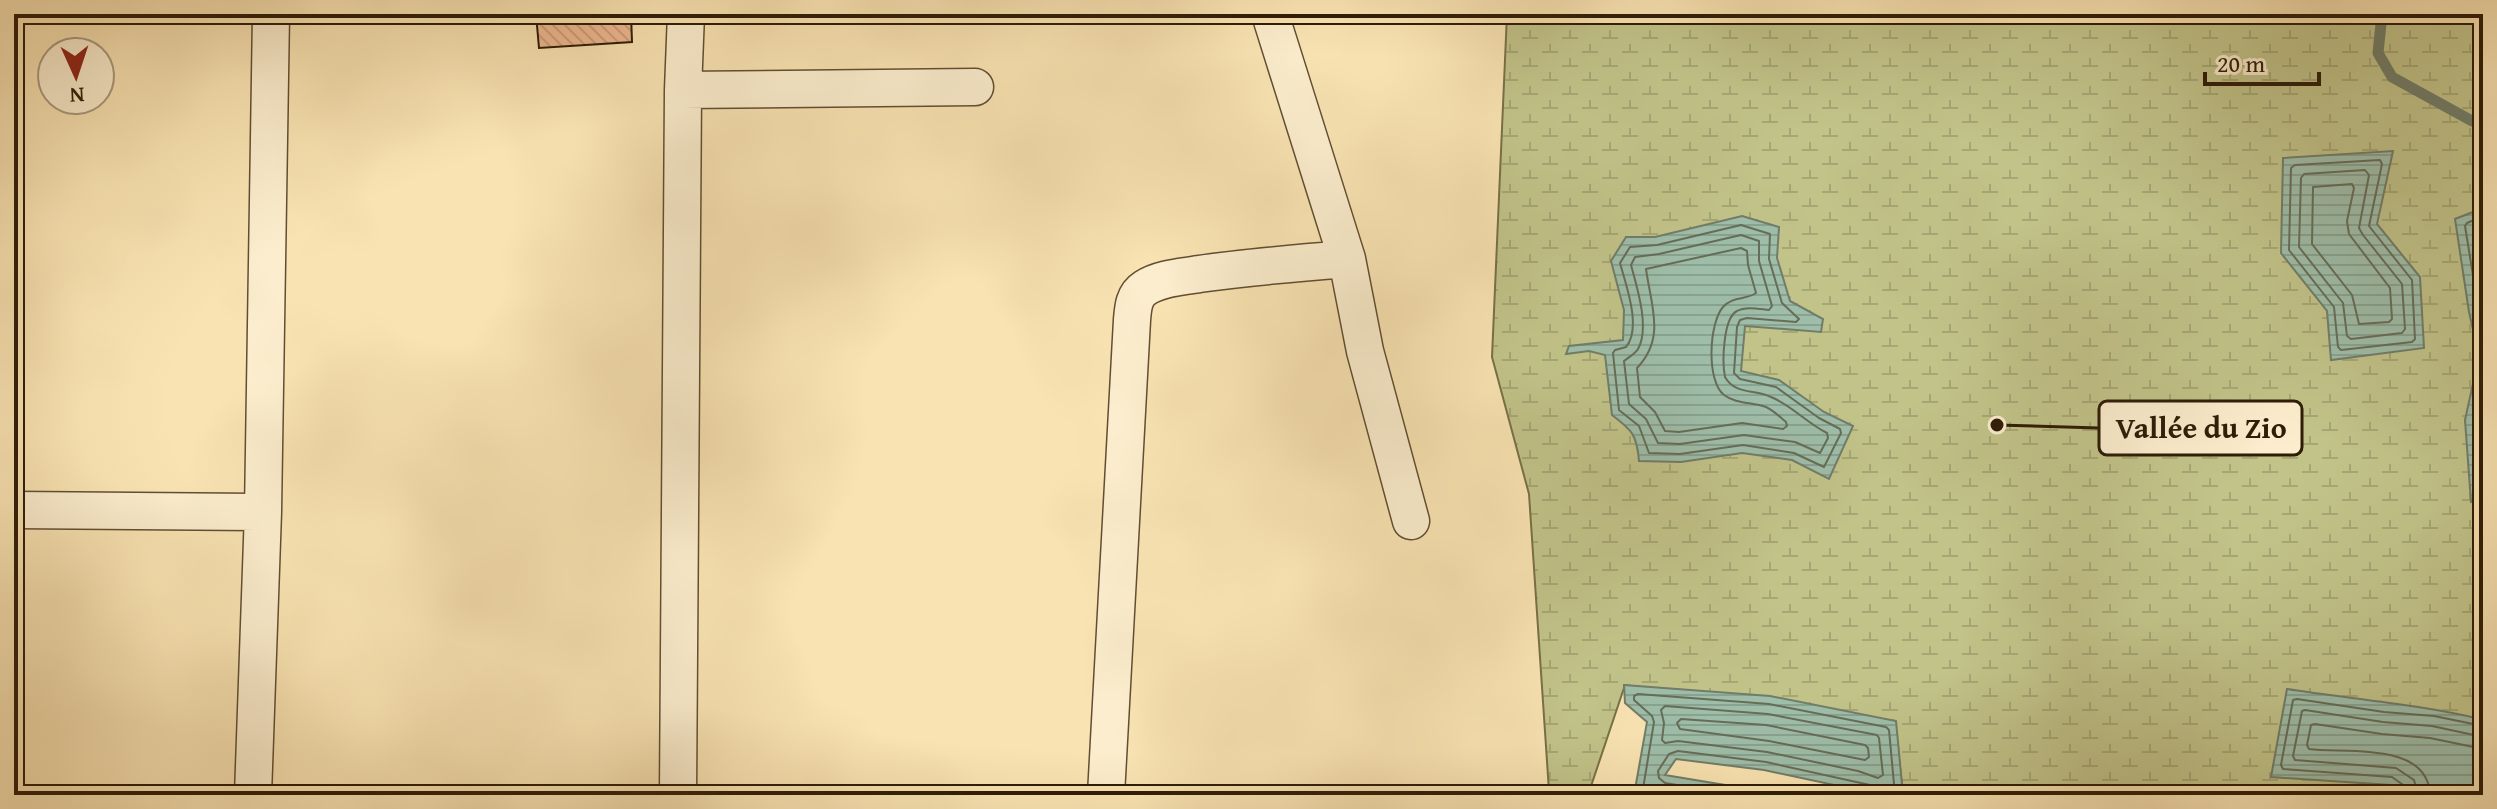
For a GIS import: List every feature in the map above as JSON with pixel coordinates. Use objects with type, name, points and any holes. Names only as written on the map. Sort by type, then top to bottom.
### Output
[{"type":"street","points":[[253,795],[263,512],[271,14]]},
{"type":"street","points":[[678,795],[686,14]]},
{"type":"street","points":[[1270,14],[1347,259],[1365,351],[1411,521]]},
{"type":"street","points":[[683,90],[975,87]]},
{"type":"street","points":[[1106,795],[1132,320],[1137,295],[1160,281],[1189,276],[1347,259]]},
{"type":"street","points":[[14,510],[263,512]]},
{"type":"green space","points":[[1507,14],[2483,14],[2483,795],[1903,795],[1895,721],[1625,685],[1588,795],[1549,791],[1529,494],[1492,357]]},
{"type":"water","points":[[2393,151],[2377,224],[2420,277],[2424,348],[2331,360],[2327,311],[2281,253],[2283,158]]},
{"type":"water","points":[[2483,208],[2483,498],[2471,502],[2465,420],[2479,356],[2455,219]]},
{"type":"water","points":[[1742,216],[1779,227],[1777,258],[1790,301],[1823,319],[1821,332],[1745,326],[1741,371],[1779,380],[1824,412],[1853,426],[1829,479],[1792,460],[1742,453],[1681,462],[1639,461],[1632,434],[1612,415],[1605,355],[1589,351],[1566,354],[1569,346],[1623,340],[1624,310],[1611,261],[1626,237],[1655,237]]},
{"type":"water","points":[[1624,685],[1770,696],[1896,721],[1903,795],[1881,795],[1764,770],[1676,759],[1665,775],[1749,789],[1752,795],[1634,795],[1647,722],[1625,703]]},
{"type":"water","points":[[2287,689],[2480,719],[2483,716],[2483,795],[2405,795],[2391,785],[2271,777]]},
{"type":"building","points":[[536,14],[631,14],[632,42],[539,48]]},
{"type":"waterway","points":[[2382,14],[2378,53],[2392,77],[2483,124]]},
{"type":"place","name":"Vallée du Zio","points":[[1997,425]]}]
